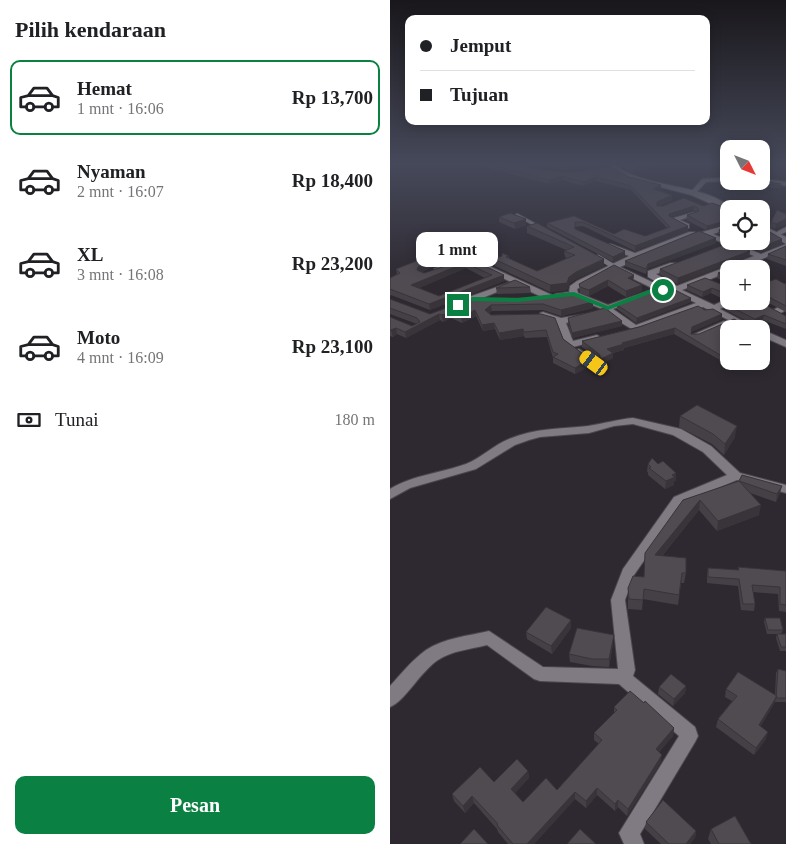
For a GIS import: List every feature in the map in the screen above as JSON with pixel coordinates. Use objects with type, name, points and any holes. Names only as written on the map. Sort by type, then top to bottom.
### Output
[{"type":"street","points":[[694,214],[674,219],[698,231],[720,238]]},
{"type":"street","points":[[707,234],[720,229]]},
{"type":"street","points":[[774,235],[786,229]]},
{"type":"street","points":[[574,294],[573,288],[578,282],[635,256],[698,231]]},
{"type":"street","points":[[770,232],[786,241]]},
{"type":"street","points":[[604,243],[635,256]]},
{"type":"street","points":[[750,260],[786,246]]},
{"type":"street","points":[[748,250],[760,256]]},
{"type":"street","points":[[433,271],[451,264],[460,256],[550,297]]},
{"type":"street","points":[[483,266],[498,260]]},
{"type":"street","points":[[672,290],[651,274],[686,260]]},
{"type":"street","points":[[617,264],[699,305],[713,309],[730,320]]},
{"type":"street","points":[[535,315],[548,316],[561,321],[608,308],[651,292],[672,290],[710,281],[720,275]]},
{"type":"street","points":[[499,300],[468,301],[515,281]]},
{"type":"street","points":[[529,299],[574,294],[608,308],[611,313],[630,329],[699,305]]},
{"type":"street","points":[[713,309],[720,306]]},
{"type":"street","points":[[786,306],[772,310],[786,317]]},
{"type":"street","points":[[561,321],[569,343],[594,363]]},
{"type":"street","points":[[695,336],[720,325]]},
{"type":"street","points":[[569,343],[573,344],[607,335]]},
{"type":"street","points":[[770,336],[786,344]]},
{"type":"street","points":[[390,495],[406,485],[472,466],[511,442],[525,437],[540,433],[588,429],[614,423],[633,422],[677,432],[707,449],[736,476],[786,489]]},
{"type":"street","points":[[622,677],[627,670],[618,600],[628,573],[679,500],[736,476]]},
{"type":"street","points":[[390,699],[412,674],[435,653],[464,643],[490,638],[540,674],[622,677],[689,734],[629,833],[634,844]]},
{"type":"lane","points":[[517,215],[548,232]]},
{"type":"lane","points":[[590,253],[617,264]]},
{"type":"building","points":[[648,203],[657,203],[657,206],[670,203],[697,203],[703,206],[713,203],[720,206],[720,222],[707,226],[687,215],[699,211],[694,206],[669,214],[669,216],[688,226],[635,246],[583,222],[575,222],[575,229],[625,251],[613,257],[547,223],[574,216],[614,234],[624,229],[645,236],[670,227]]},
{"type":"building","points":[[777,210],[786,214],[786,219],[776,224],[771,222]]},
{"type":"building","points":[[510,213],[526,219],[514,223],[499,217]]},
{"type":"building","points":[[537,223],[604,259],[576,272],[569,277],[567,283],[550,285],[494,259],[502,256],[502,253],[509,256],[506,257],[537,271],[575,255],[564,251],[574,247],[527,226]]},
{"type":"building","points":[[699,231],[716,238],[648,264],[646,269],[625,261]]},
{"type":"building","points":[[770,232],[782,239],[770,244]]},
{"type":"building","points":[[473,244],[484,249],[494,250],[483,255],[464,247]]},
{"type":"building","points":[[720,246],[720,250],[750,251],[726,260],[720,260],[720,262],[678,278],[660,269]]},
{"type":"building","points":[[786,246],[786,260],[768,254]]},
{"type":"building","points":[[439,252],[448,253],[418,267],[417,270],[424,273],[454,263],[461,255],[504,275],[429,304],[390,289],[390,278],[400,273],[396,269]],"holes":[[[465,263],[492,275],[439,296],[411,285]]]},
{"type":"building","points":[[614,265],[634,275],[628,278],[642,285],[626,291],[608,280],[589,290],[580,287],[579,284]]},
{"type":"building","points":[[705,278],[720,284],[720,291],[712,288],[703,292],[687,285]]},
{"type":"building","points":[[776,279],[786,283],[786,306],[770,298],[770,281]]},
{"type":"building","points":[[515,280],[530,287],[496,288]]},
{"type":"building","points":[[673,289],[691,298],[637,318],[617,305],[653,291]]},
{"type":"building","points":[[570,293],[593,302],[561,310],[543,304],[491,305],[485,310],[491,315],[541,314],[555,318],[563,339],[590,359],[575,368],[553,357],[558,354],[553,352],[546,330],[524,332],[523,329],[499,333],[494,323],[482,325],[475,310],[461,317],[451,312],[439,314],[405,332],[396,328],[390,330],[390,317],[412,326],[420,322],[417,318],[390,308],[390,299],[430,314],[473,298],[529,298]]},
{"type":"building","points":[[698,306],[705,310],[713,309],[722,314],[692,327],[691,334],[699,334],[720,325],[720,355],[675,328],[607,349],[613,353],[601,359],[599,354],[582,341],[639,327]]},
{"type":"building","points":[[770,307],[786,316],[786,324],[764,315],[755,319],[737,310],[770,310]]},
{"type":"building","points":[[605,308],[622,321],[572,333],[568,318]]},
{"type":"building","points":[[697,405],[737,426],[725,444],[713,434],[680,416]]},
{"type":"building","points":[[652,458],[658,464],[663,461],[676,473],[672,475],[675,477],[666,481],[649,468],[651,467],[648,464]]},
{"type":"building","points":[[742,475],[782,486],[777,494],[739,481]]},
{"type":"building","points":[[739,481],[761,505],[718,521],[700,500],[655,555],[686,558],[686,573],[682,573],[679,595],[644,589],[643,600],[629,599],[628,588],[633,576],[644,577],[645,553],[683,500]]},
{"type":"building","points":[[738,567],[786,571],[786,605],[780,604],[780,587],[752,585],[755,604],[743,604],[739,579],[708,577],[708,568],[739,570]]},
{"type":"building","points":[[546,607],[571,620],[551,646],[526,632]]},
{"type":"building","points":[[765,618],[780,618],[783,630],[768,630]]},
{"type":"building","points":[[577,628],[614,635],[609,659],[592,659],[569,654]]},
{"type":"building","points":[[777,634],[786,634],[786,647],[781,647]]},
{"type":"building","points":[[778,669],[786,671],[786,698],[776,698]]},
{"type":"building","points":[[738,672],[777,696],[759,725],[768,732],[756,748],[718,719],[737,696],[726,689]]},
{"type":"building","points":[[671,674],[686,686],[674,699],[659,687]]},
{"type":"building","points":[[630,691],[644,703],[645,701],[674,728],[656,749],[662,755],[628,809],[618,800],[615,804],[597,788],[586,801],[575,792],[527,844],[513,844],[498,824],[472,796],[463,806],[452,794],[480,767],[494,782],[517,759],[528,771],[511,789],[523,802],[546,778],[557,790],[602,740],[594,733],[617,710],[614,707]]},
{"type":"building","points":[[663,800],[696,831],[686,844],[669,844],[646,822]]},
{"type":"building","points":[[735,816],[751,844],[719,844],[711,829]]},
{"type":"building","points":[[474,829],[488,844],[460,844]]},
{"type":"building","points":[[580,829],[596,844],[567,844]]},
{"type":"route","points":[[458,305],[472,299],[517,300],[574,294],[608,308],[651,292],[663,290]]}]
